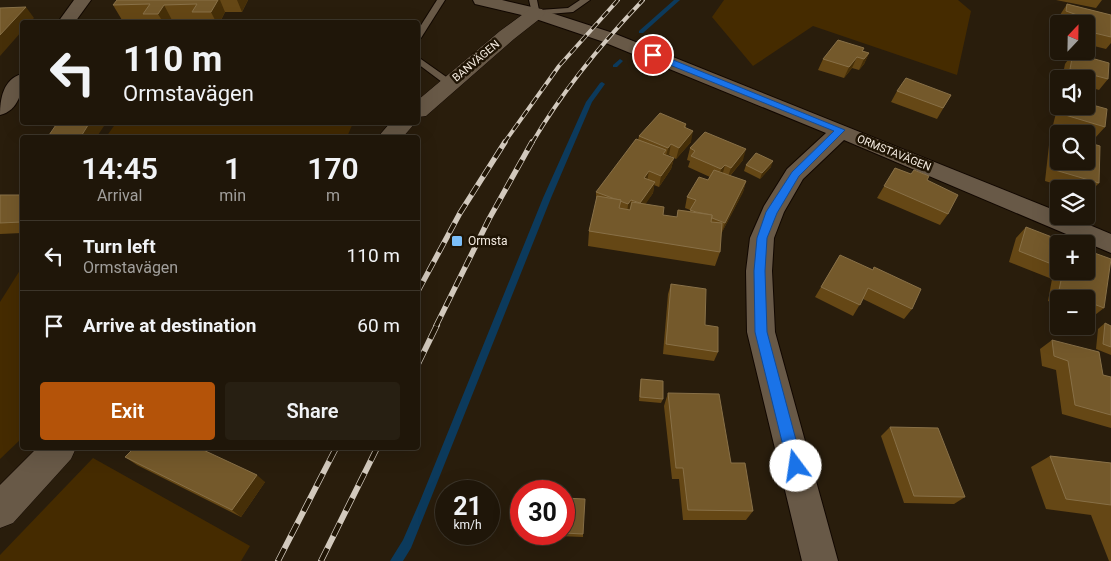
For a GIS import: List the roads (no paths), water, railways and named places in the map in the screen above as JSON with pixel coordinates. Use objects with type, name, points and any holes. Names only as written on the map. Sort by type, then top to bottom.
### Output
[{"type":"street","points":[[68,20],[83,0]]},
{"type":"street","name":"ORMSTAVÄGEN","points":[[481,0],[534,7],[841,130],[1111,244]]},
{"type":"street","name":"BANVÄGEN","points":[[420,109],[534,7]]},
{"type":"street","points":[[0,109],[20,83]]},
{"type":"street","points":[[391,135],[402,125]]},
{"type":"street","points":[[820,561],[761,332],[759,271],[762,238],[772,212],[795,174],[841,130]]},
{"type":"street","points":[[0,510],[57,450]]},
{"type":"lane","points":[[420,33],[441,0]]},
{"type":"lane","points":[[534,7],[570,10],[586,0]]},
{"type":"lane","points":[[420,61],[449,83]]},
{"type":"waterway","points":[[641,32],[677,0]]},
{"type":"waterway","points":[[615,66],[620,61]]},
{"type":"waterway","points":[[396,561],[407,544],[424,504],[547,198],[589,102],[602,84]]},
{"type":"railway","points":[[504,143],[559,66],[618,0]]},
{"type":"railway","points":[[532,143],[583,68],[643,0]]},
{"type":"railway","points":[[420,287],[460,213],[505,142]]},
{"type":"railway","points":[[436,326],[489,219],[532,142]]},
{"type":"railway","points":[[420,360],[437,325]]},
{"type":"railway","points":[[278,561],[335,450]]},
{"type":"railway","points":[[321,561],[376,450]]},
{"type":"place","name":"Ormsta","points":[[457,241]]}]
